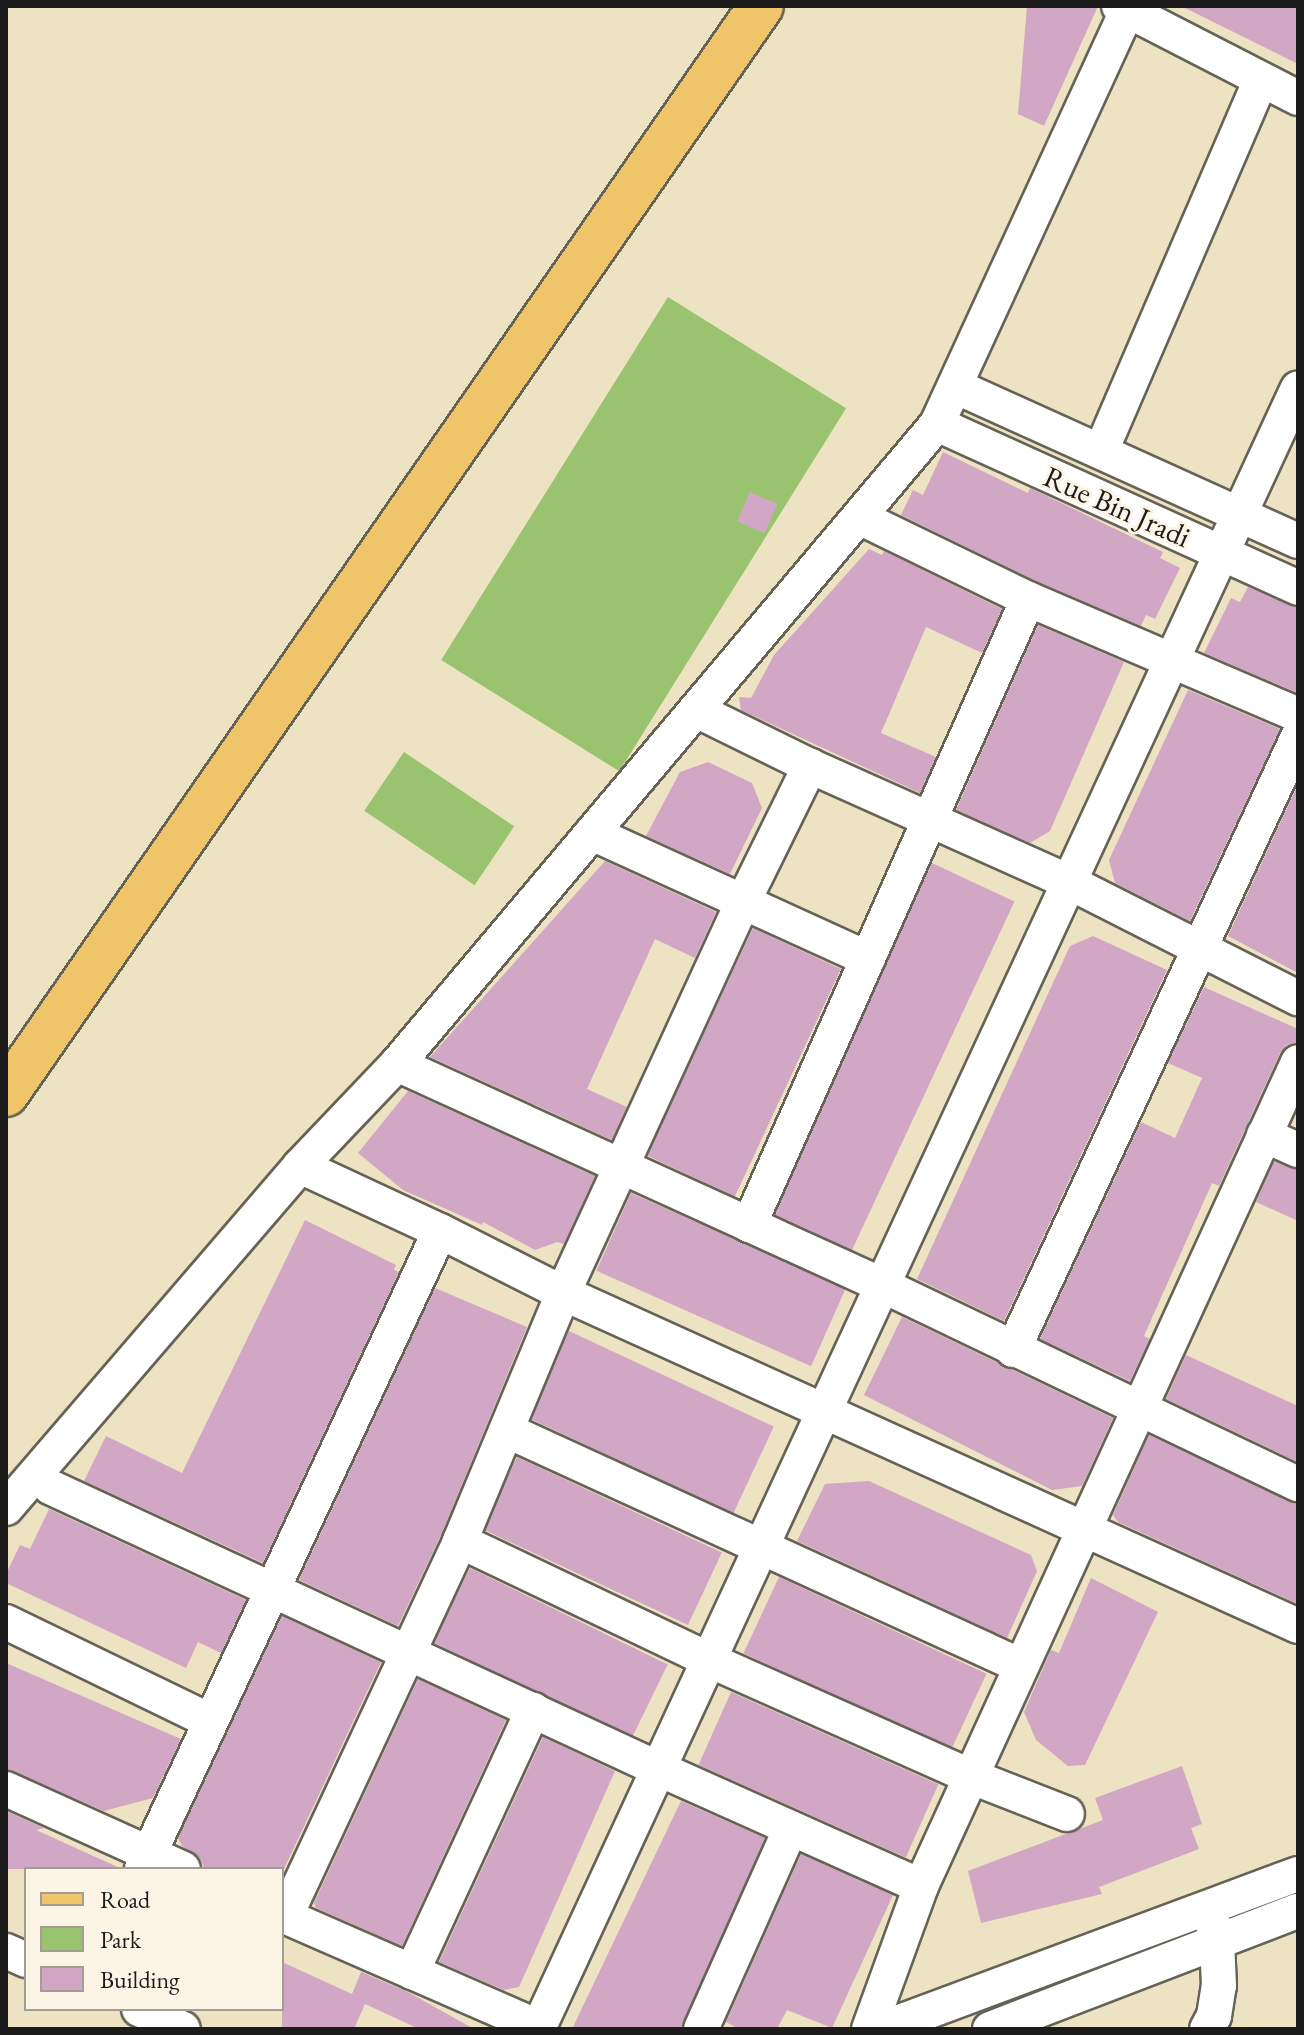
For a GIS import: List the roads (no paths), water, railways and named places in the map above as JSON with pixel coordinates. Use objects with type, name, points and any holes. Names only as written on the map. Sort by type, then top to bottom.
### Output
[{"type":"main road","points":[[6,1094],[761,6]]},
{"type":"street","points":[[6,1508],[300,1166],[397,1064],[937,424],[957,387],[1125,7],[1298,98]]},
{"type":"street","points":[[1101,451],[1261,80]]},
{"type":"street","name":"Rue Bin Jradi","points":[[957,387],[1298,541]]},
{"type":"street","points":[[810,766],[743,902],[563,1293],[460,1541],[284,1916],[538,2028],[1298,388]]},
{"type":"street","name":"Rue Bin Jradi","points":[[937,424],[1298,588]]},
{"type":"street","points":[[859,517],[1028,599],[1298,715]]},
{"type":"street","points":[[749,1225],[1028,599]]},
{"type":"street","points":[[696,710],[810,766],[1069,882],[1298,998]]},
{"type":"street","points":[[1013,1350],[1298,737]]},
{"type":"street","points":[[592,833],[868,959]]},
{"type":"street","points":[[869,2029],[921,1886],[1298,1062]]},
{"type":"street","points":[[397,1064],[882,1285],[1298,1484]]},
{"type":"street","points":[[1264,1135],[1298,1150]]},
{"type":"street","points":[[300,1166],[563,1293],[823,1413],[1298,1626]]},
{"type":"street","points":[[145,1861],[440,1231]]},
{"type":"street","points":[[508,1431],[1021,1666]]},
{"type":"street","points":[[50,1487],[272,1587],[659,1769],[921,1886]]},
{"type":"street","points":[[460,1541],[709,1660],[970,1776],[1067,1814]]},
{"type":"street","points":[[6,1622],[210,1721]]},
{"type":"street","points":[[412,1972],[533,1710]]},
{"type":"street","points":[[6,1789],[145,1861],[174,1867]]},
{"type":"street","points":[[701,2029],[791,1828]]},
{"type":"street","points":[[881,2029],[1298,1874]]},
{"type":"street","points":[[1207,2029],[1214,2016],[1219,1986],[1217,1941],[1209,1907]]},
{"type":"street","points":[[990,2029],[1298,1911]]},
{"type":"street","points":[[143,2011],[183,2029]]}]
